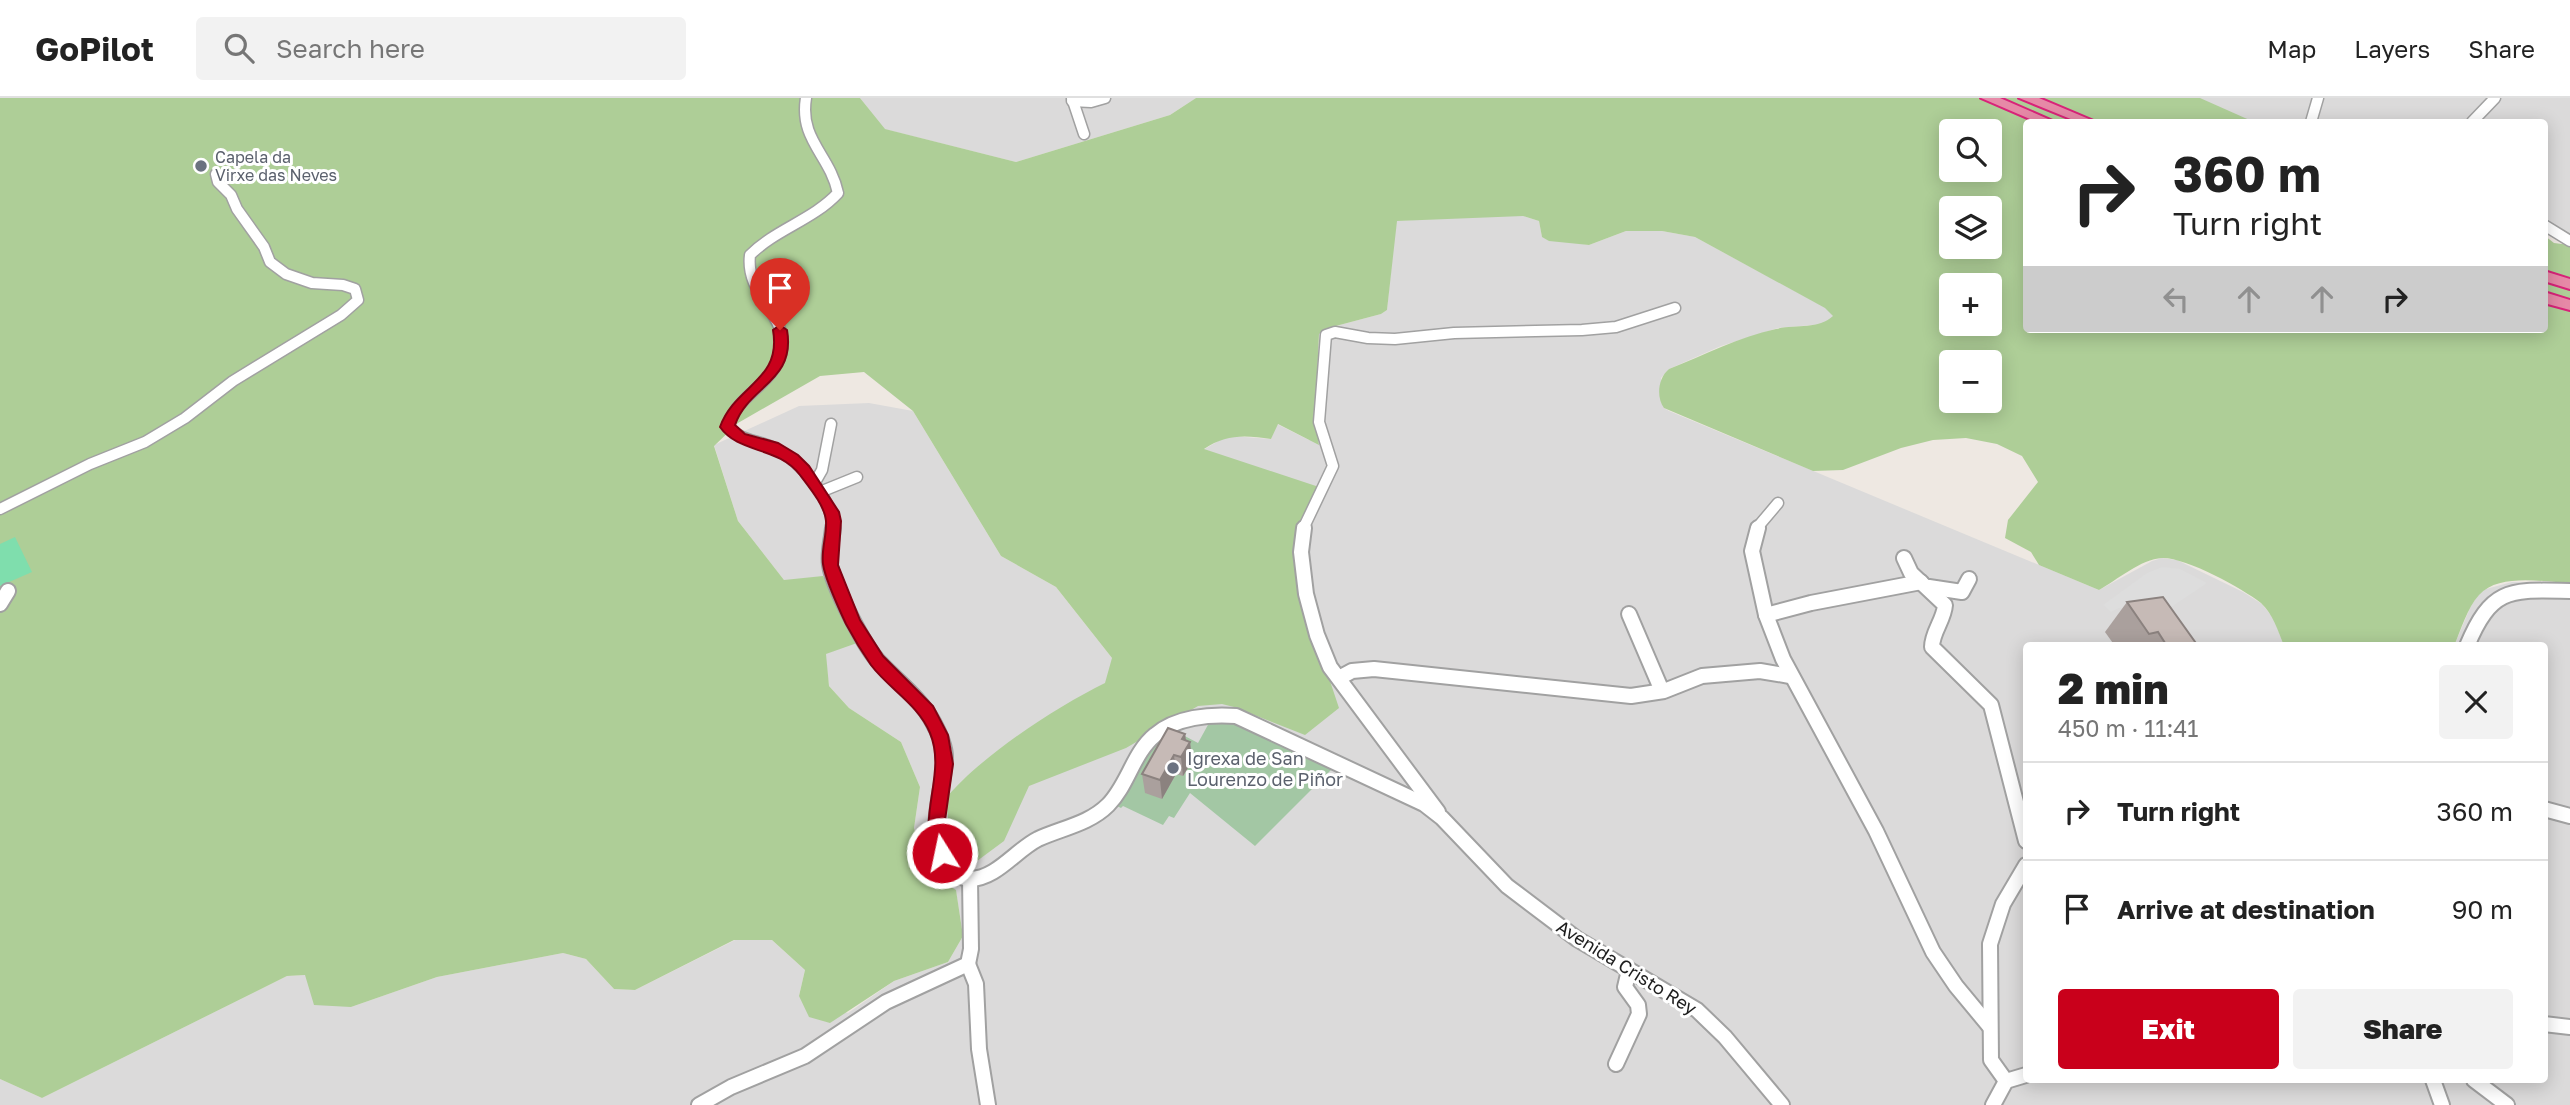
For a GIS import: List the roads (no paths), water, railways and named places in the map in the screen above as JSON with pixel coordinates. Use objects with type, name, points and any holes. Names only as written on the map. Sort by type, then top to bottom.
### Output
[{"type":"highway","points":[[1988,98],[2040,119]]},
{"type":"highway","points":[[2026,98],[2081,119]]},
{"type":"highway","points":[[2548,277],[2570,284]]},
{"type":"highway","points":[[2548,298],[2570,305]]},
{"type":"street","points":[[806,98],[802,116],[813,147],[837,183],[838,192],[830,201],[771,235],[750,255],[750,276],[780,330],[783,345],[774,370],[733,411],[727,427],[740,438],[787,454],[800,464],[817,488],[833,516],[831,565],[853,622],[877,660],[927,711],[940,735],[945,764],[936,820],[939,843],[947,864],[953,871],[970,879],[971,949],[968,964],[976,984],[979,1049],[989,1105]]},
{"type":"street","points":[[2312,119],[2318,98]]},
{"type":"street","points":[[2475,119],[2495,98]]},
{"type":"street","points":[[1084,134],[1073,103],[1101,100]]},
{"type":"street","points":[[0,509],[165,430],[233,381],[341,315],[358,300],[355,289],[343,285],[312,283],[286,274],[270,262],[264,247],[237,209],[231,195],[218,182],[216,174]]},
{"type":"street","points":[[2548,227],[2570,241]]},
{"type":"street","points":[[1442,818],[1432,800],[1339,678],[1324,654],[1308,598],[1302,554],[1306,520],[1333,466],[1319,422],[1326,335],[1335,332],[1368,338],[1395,339],[1454,333],[1582,330],[1615,327],[1675,308]]},
{"type":"street","points":[[817,488],[824,468],[827,435],[831,424]]},
{"type":"street","points":[[817,488],[857,477]]},
{"type":"street","points":[[1779,503],[1759,523],[1753,540],[1753,560],[1766,615],[1790,676],[1857,794],[1933,952],[1956,986],[1990,1027]]},
{"type":"street","points":[[1904,558],[1911,573],[1943,602],[1946,609],[1931,644],[1991,705],[2023,830]]},
{"type":"street","points":[[1766,615],[1802,605],[1925,585],[1961,593],[1969,579]]},
{"type":"street","points":[[0,604],[8,591]]},
{"type":"street","points":[[2470,642],[2482,610],[2494,598],[2519,592],[2570,591]]},
{"type":"street","points":[[1629,614],[1662,691]]},
{"type":"street","points":[[1339,678],[1352,671],[1374,669],[1626,696],[1662,691],[1702,676],[1760,671],[1790,676]]},
{"type":"street","name":"Avenida Cristo Rey","points":[[970,879],[992,872],[1036,840],[1095,817],[1111,802],[1141,752],[1155,735],[1172,725],[1213,714],[1236,716],[1424,804],[1442,818],[1507,886],[1577,939],[1697,1010],[1725,1037],[1782,1105]]},
{"type":"street","points":[[1394,750],[1407,782],[1403,793]]},
{"type":"street","points":[[2548,810],[2570,816]]},
{"type":"street","points":[[2006,1081],[1993,1067],[1991,1060],[1989,957],[1992,932],[2003,904],[2023,870]]},
{"type":"street","points":[[699,1105],[731,1087],[805,1056],[901,993],[968,964]]},
{"type":"street","points":[[1616,1064],[1639,1014],[1638,1005],[1625,986],[1629,970]]},
{"type":"street","points":[[2548,1024],[2570,1027]]},
{"type":"street","points":[[1993,1105],[2006,1081],[2023,1076]]},
{"type":"street","points":[[2434,1083],[2441,1105]]},
{"type":"street","points":[[2477,1083],[2507,1105]]},
{"type":"place","name":"Capela da Virxe das Neves","points":[[201,166]]},
{"type":"place","name":"Igrexa de San Lourenzo de Piñor","points":[[1173,768]]}]
